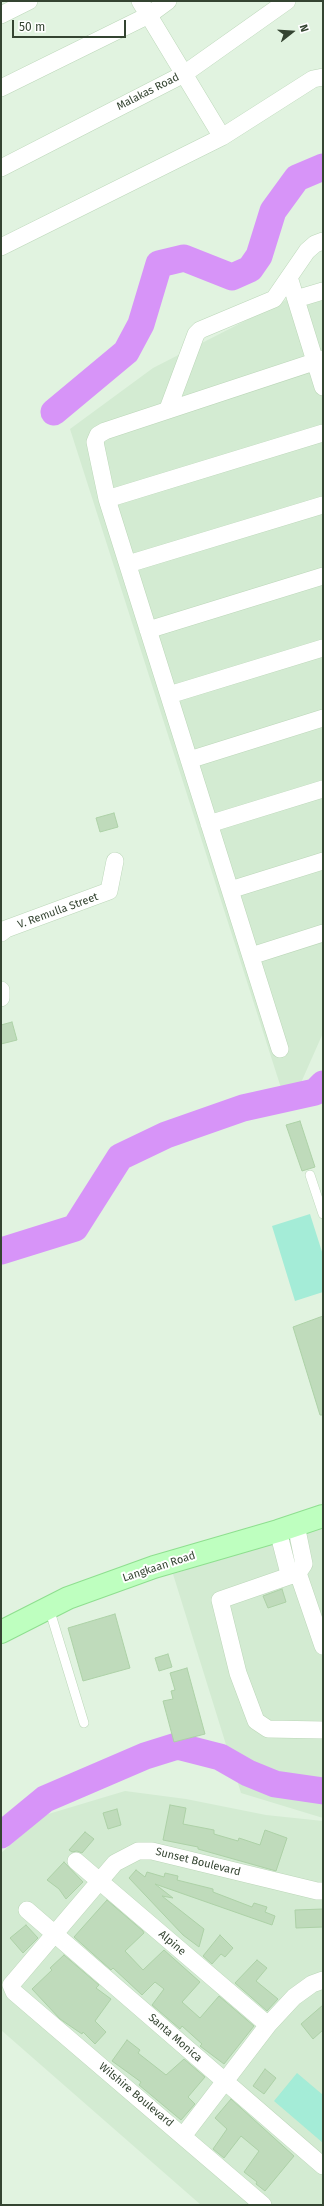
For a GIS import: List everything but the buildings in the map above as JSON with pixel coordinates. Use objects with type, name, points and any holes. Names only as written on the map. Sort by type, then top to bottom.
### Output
[{"type":"street","points":[[1,15],[29,1]]},
{"type":"street","points":[[1,88],[144,8],[168,1]]},
{"type":"street","name":"Malakas Road","points":[[1,168],[184,74],[280,3]]},
{"type":"street","points":[[144,8],[222,137]]},
{"type":"street","points":[[1,247],[222,137],[313,79],[323,77]]},
{"type":"street","points":[[168,409],[196,334],[200,330],[274,299],[308,251],[315,244],[323,241]]},
{"type":"street","points":[[290,277],[296,299],[319,361],[323,387]]},
{"type":"street","points":[[296,299],[323,291]]},
{"type":"street","points":[[280,1050],[107,499],[95,442],[98,435],[168,409],[319,361]]},
{"type":"street","points":[[107,499],[323,434]]},
{"type":"street","points":[[128,564],[323,505]]},
{"type":"street","points":[[148,630],[323,576]]},
{"type":"street","points":[[169,695],[323,648]]},
{"type":"street","points":[[189,760],[323,718]]},
{"type":"street","points":[[209,824],[323,789]]},
{"type":"street","name":"V. Remulla Street","points":[[1,933],[6,929],[109,891],[115,861]]},
{"type":"street","points":[[230,890],[323,861]]},
{"type":"street","points":[[251,956],[323,933]]},
{"type":"street","points":[[1,990],[1,998]]},
{"type":"street","name":"Langkaan Road","points":[[1,1632],[68,1598],[154,1567],[323,1516]]},
{"type":"street","points":[[287,1528],[288,1570],[298,1573]]},
{"type":"street","points":[[298,1573],[323,1646]]},
{"type":"street","points":[[298,1573],[220,1600],[238,1673],[256,1721],[268,1729],[323,1730]]},
{"type":"street","name":"Sunset Boulevard","points":[[11,1985],[115,1863],[125,1856],[138,1851],[152,1851],[317,1891],[323,1891]]},
{"type":"street","name":"Alpine","points":[[76,1861],[268,2025]]},
{"type":"street","name":"Santa Monica","points":[[27,1910],[323,2166]]},
{"type":"street","points":[[183,2136],[268,2025],[294,1997],[312,1984],[323,1980]]},
{"type":"street","name":"Wilshire Boulevard","points":[[11,1985],[14,1992],[263,2205]]},
{"type":"lane","points":[[310,1175],[323,1214]]},
{"type":"lane","points":[[49,1607],[84,1723]]},
{"type":"shaded area","points":[[323,281],[323,1033],[300,1085],[282,1091],[70,429],[153,368]]},
{"type":"shaded area","points":[[310,1214],[323,1255],[323,1292],[295,1301],[272,1226]]},
{"type":"shaded area","points":[[323,1526],[323,1818],[241,1793],[173,1574]]},
{"type":"shaded area","points":[[125,1791],[186,1799],[266,1815],[323,1821],[323,2205],[201,2205],[1,2030],[1,1853],[45,1815]]},
{"type":"shaded area","points":[[297,2073],[323,2095],[323,2143],[274,2101]]},
{"type":"waterway","points":[[54,412],[126,352],[141,324],[159,264],[184,258],[232,277],[250,269],[259,256],[273,211],[297,178],[323,167]]},
{"type":"waterway","points":[[1,1251],[75,1228],[120,1157],[166,1135],[243,1108],[315,1092],[323,1084]]},
{"type":"waterway","points":[[1,1835],[45,1799],[145,1756],[177,1746],[220,1757],[248,1773],[275,1784],[323,1791]]}]
